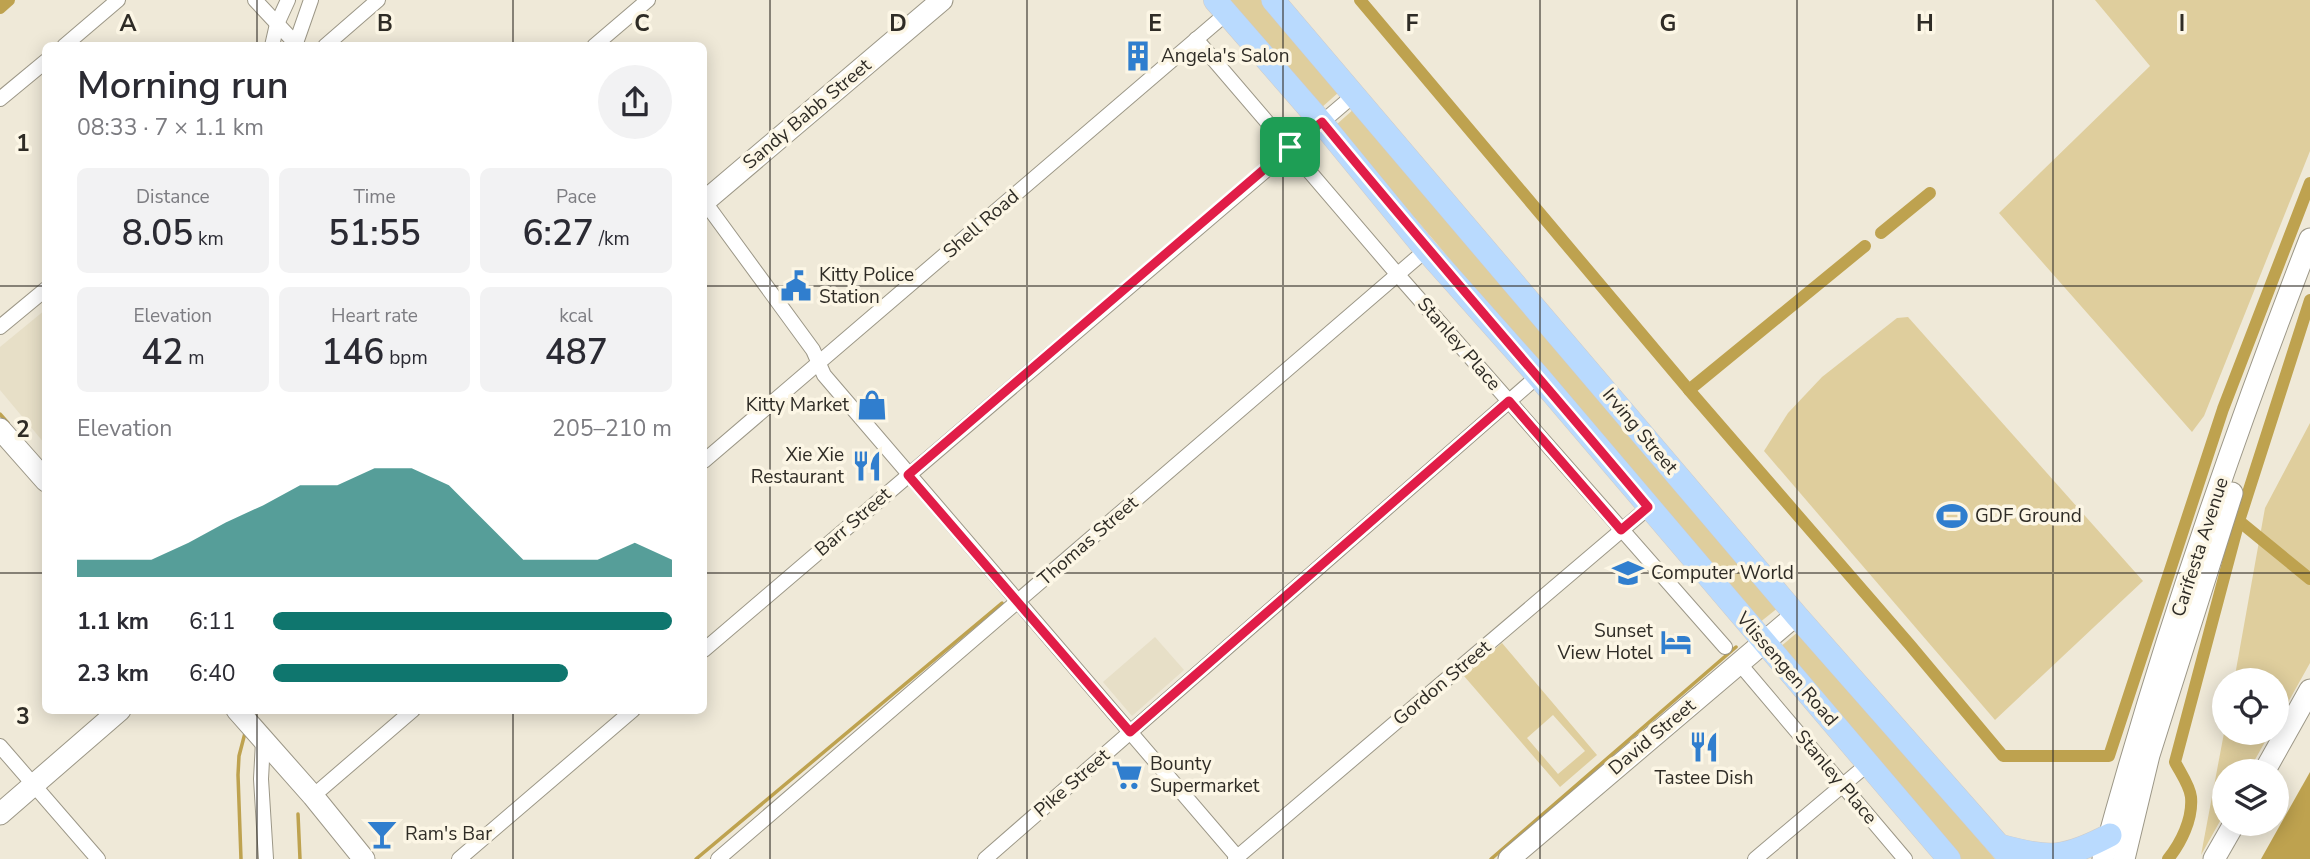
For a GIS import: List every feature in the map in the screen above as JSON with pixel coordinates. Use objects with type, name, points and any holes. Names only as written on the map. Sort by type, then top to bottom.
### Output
[{"type":"main road","name":"Sandy Babb Street","points":[[707,198],[943,0]]},
{"type":"main road","name":"Irving Street","points":[[1273,0],[1796,615],[2006,853]]},
{"type":"main road","name":"Vlissengen Road","points":[[1221,7],[1322,122],[1426,250],[1538,376],[1762,644],[1949,859]]},
{"type":"main road","name":"Carifesta Avenue","points":[[2104,859],[2133,753],[2208,518],[2310,239]]},
{"type":"main road","name":"Carifesta Avenue","points":[[2124,859],[2149,755],[2218,535],[2310,273]]},
{"type":"main road","points":[[0,429],[42,476]]},
{"type":"main road","name":"David Street","points":[[1509,859],[1796,615]]},
{"type":"main road","points":[[2271,759],[2310,690]]},
{"type":"main road","points":[[0,814],[115,714]]},
{"type":"main road","points":[[240,714],[364,859]]},
{"type":"main road","points":[[2006,853],[2067,855],[2110,835]]},
{"type":"main road","points":[[2214,859],[2227,836]]},
{"type":"street","points":[[69,42],[118,0]]},
{"type":"street","points":[[255,0],[295,42]]},
{"type":"street","points":[[273,42],[277,24],[288,0]]},
{"type":"street","points":[[298,42],[311,0]]},
{"type":"street","points":[[330,42],[378,0]]},
{"type":"street","points":[[599,42],[648,0]]},
{"type":"street","name":"Shell Road","points":[[707,458],[1196,39],[1221,7]]},
{"type":"street","name":"Stanley Place","points":[[1196,39],[1398,275],[1725,647]]},
{"type":"street","points":[[0,99],[42,64]]},
{"type":"street","name":"Barr Street","points":[[707,647],[1354,95]]},
{"type":"street","points":[[707,205],[813,350],[824,375],[1237,858]]},
{"type":"street","name":"Thomas Street","points":[[718,859],[1426,250]]},
{"type":"street","points":[[0,327],[42,292]]},
{"type":"street","name":"Pike Street","points":[[985,859],[1538,376]]},
{"type":"street","name":"Gordon Street","points":[[1237,858],[1648,507]]},
{"type":"street","name":"Stanley Place","points":[[1740,662],[1845,783],[1905,859]]},
{"type":"street","points":[[313,796],[408,714]]},
{"type":"street","points":[[459,859],[628,714]]},
{"type":"street","points":[[263,741],[261,779],[266,859]]},
{"type":"street","points":[[0,746],[98,859]]},
{"type":"street","points":[[1755,859],[1866,765]]},
{"type":"street","points":[[261,779],[286,766]]},
{"type":"shaded area","points":[[1230,0],[1261,0],[1339,92],[1321,108]]},
{"type":"shaded area","points":[[2095,0],[2310,0],[2310,151],[2204,416],[2192,432],[1999,213],[2150,66]]},
{"type":"shaded area","points":[[1355,108],[1779,607],[1759,623],[1336,125]]},
{"type":"shaded area","points":[[42,312],[42,440],[0,390],[0,347]]},
{"type":"shaded area","name":"GDF Ground","points":[[1908,317],[2143,581],[1995,720],[1764,451],[1788,413],[1822,377],[1897,318]]},
{"type":"shaded area","points":[[2310,423],[2310,663],[2289,701],[2289,668],[2236,668],[2265,508]]},
{"type":"shaded area","points":[[1799,631],[1995,859],[1960,859],[1779,648]]},
{"type":"shaded area","points":[[1155,637],[1184,670],[1132,716],[1103,682]]},
{"type":"shaded area","points":[[1502,643],[1597,755],[1560,787],[1464,676]],"holes":[[[1553,715],[1585,751],[1558,774],[1527,738]]]},
{"type":"shaded area","points":[[2222,745],[2263,745],[2255,759],[2219,759]]},
{"type":"shaded area","points":[[2310,772],[2310,859],[2261,859],[2274,836],[2289,836],[2289,809]]},
{"type":"shaded area","points":[[2212,797],[2212,835],[2201,855]]},
{"type":"waterway","points":[[0,8],[9,0]]},
{"type":"waterway","points":[[1360,0],[1689,390],[1865,246]]},
{"type":"waterway","points":[[1689,390],[2003,756],[2109,756],[2223,409],[2310,183]]},
{"type":"waterway","points":[[1881,233],[1930,193]]},
{"type":"waterway","points":[[2168,859],[2185,830],[2191,805],[2189,788],[2175,762],[2239,521],[2310,300]]},
{"type":"waterway","points":[[0,414],[8,423]]},
{"type":"waterway","points":[[2239,521],[2310,579]]},
{"type":"waterway","points":[[696,859],[1002,603]]},
{"type":"waterway","points":[[1491,859],[1736,647]]},
{"type":"waterway","points":[[241,859],[238,775],[239,756],[245,733]]},
{"type":"waterway","points":[[298,814],[300,859]]},
{"type":"place","name":"Angela's Salon","points":[[1138,56]]},
{"type":"place","name":"Kitty Police Station","points":[[796,286]]},
{"type":"place","name":"Kitty Market","points":[[872,405]]},
{"type":"place","name":"Xie Xie Restaurant","points":[[867,466]]},
{"type":"place","name":"GDF Ground","points":[[1952,516]]},
{"type":"place","name":"Computer World","points":[[1628,573]]},
{"type":"place","name":"Sunset View Hotel","points":[[1676,642]]},
{"type":"place","name":"Tastee Dish","points":[[1704,747]]},
{"type":"place","name":"Bounty Supermarket","points":[[1127,775]]},
{"type":"place","name":"Ram's Bar","points":[[382,834]]},
{"type":"route","points":[[1322,122],[1426,250],[1538,376],[1648,507],[1621,530],[1509,401],[1130,732],[908,475],[1290,147],[1322,122]]}]
